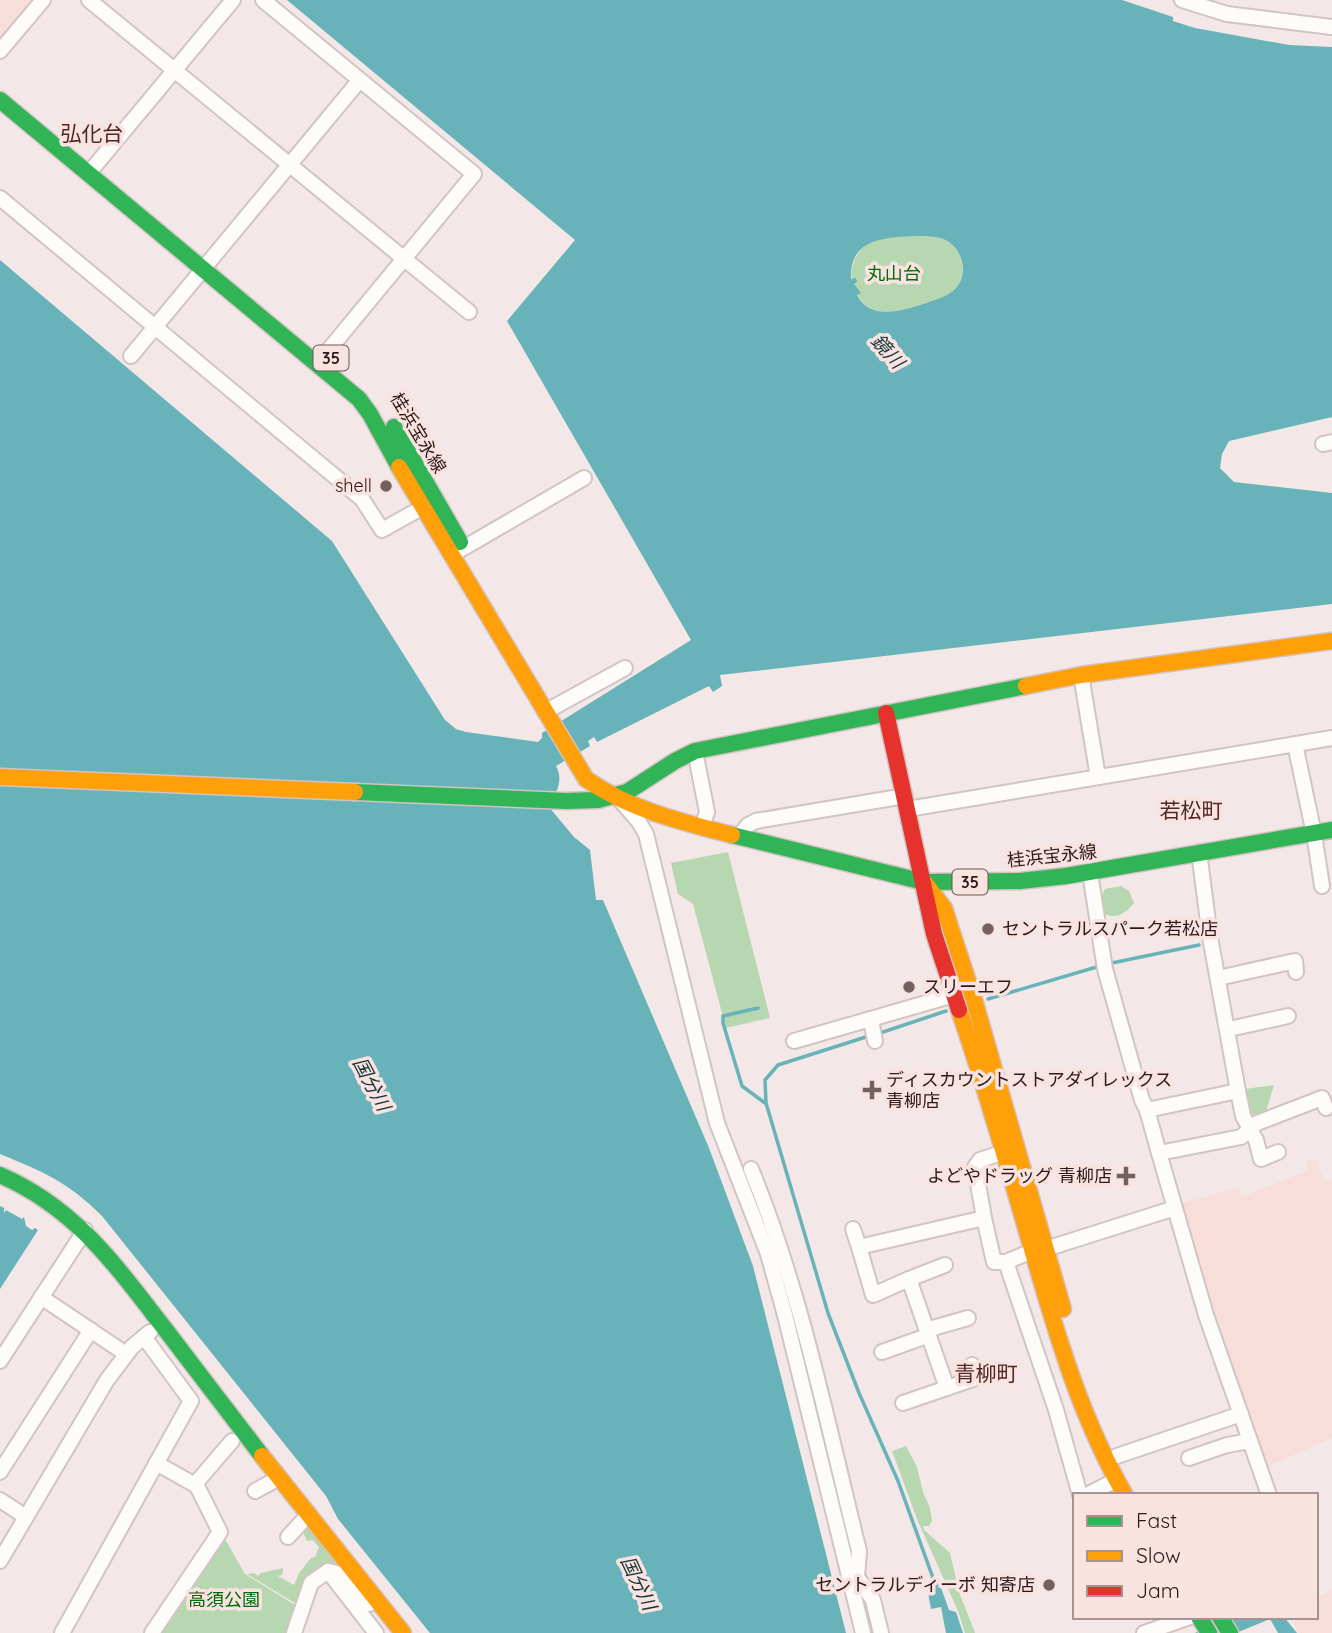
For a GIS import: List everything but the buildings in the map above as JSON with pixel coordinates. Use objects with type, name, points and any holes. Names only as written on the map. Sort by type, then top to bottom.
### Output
[{"type":"street","points":[[0,51],[43,0]]},
{"type":"street","points":[[89,0],[469,312]]},
{"type":"street","points":[[92,168],[233,0]]},
{"type":"street","points":[[262,0],[474,174],[321,359]]},
{"type":"street","points":[[1192,1],[1227,13],[1332,27]]},
{"type":"street","points":[[131,356],[359,80]]},
{"type":"street","name":"桂浜宝永線","points":[[0,84],[92,168],[321,359],[364,406],[429,504],[578,757],[617,797],[702,828],[924,882],[1020,881],[1090,873],[1332,830]]},
{"type":"street","name":"桂浜宝永線","points":[[0,100],[92,168]]},
{"type":"street","points":[[0,198],[362,499],[382,530],[429,504]]},
{"type":"street","points":[[458,552],[584,478]]},
{"type":"street","points":[[0,777],[566,801],[617,797],[671,762],[695,751],[1081,675],[1332,641]]},
{"type":"street","points":[[553,715],[625,668]]},
{"type":"street","points":[[1081,675],[1098,777]]},
{"type":"street","points":[[886,713],[928,908],[1004,1152],[1082,1371],[1117,1456],[1139,1493]]},
{"type":"street","points":[[739,837],[748,825],[756,821],[1098,777],[1332,738]]},
{"type":"street","points":[[1295,744],[1322,886]]},
{"type":"street","points":[[695,751],[707,812],[702,828]]},
{"type":"street","points":[[617,797],[646,834],[717,1123],[768,1254],[785,1315],[853,1578],[863,1633]]},
{"type":"street","points":[[1199,852],[1243,1116],[1256,1140],[1261,1159],[1278,1152]]},
{"type":"street","points":[[1090,873],[1104,966],[1142,1100],[1206,1315],[1268,1493]]},
{"type":"street","points":[[924,882],[944,908],[975,1003],[1073,1385],[1092,1431],[1124,1493]]},
{"type":"street","points":[[1218,978],[1295,961],[1296,972]]},
{"type":"street","points":[[794,1041],[954,995]]},
{"type":"street","points":[[1229,1029],[1288,1016]]},
{"type":"street","points":[[872,1020],[875,1041]]},
{"type":"street","points":[[1147,1110],[1238,1091]]},
{"type":"street","points":[[1159,1153],[1241,1137],[1257,1123],[1322,1098],[1326,1108]]},
{"type":"street","points":[[1004,1152],[980,1160],[975,1167],[994,1262],[1006,1262],[1175,1208]]},
{"type":"street","points":[[751,1169],[782,1253],[798,1307],[859,1551],[853,1578]]},
{"type":"street","points":[[0,1175],[44,1198],[85,1230],[108,1255],[279,1478],[398,1627]]},
{"type":"street","points":[[859,1247],[984,1218]]},
{"type":"street","points":[[853,1229],[873,1294],[945,1265]]},
{"type":"street","points":[[0,1361],[85,1230]]},
{"type":"street","points":[[1006,1262],[1056,1410],[1079,1493]]},
{"type":"street","points":[[909,1279],[947,1388]]},
{"type":"street","points":[[41,1297],[126,1354]]},
{"type":"street","points":[[882,1352],[924,1337],[933,1328],[968,1318]]},
{"type":"street","points":[[0,1561],[107,1380],[126,1354],[160,1324]]},
{"type":"street","points":[[0,1472],[91,1330]]},
{"type":"street","points":[[62,1633],[191,1401],[144,1337]]},
{"type":"street","points":[[903,1403],[976,1378],[972,1365]]},
{"type":"street","points":[[1117,1456],[1241,1414]]},
{"type":"street","points":[[195,1484],[232,1441]]},
{"type":"street","points":[[1189,1458],[1227,1445],[1250,1441]]},
{"type":"street","points":[[152,1633],[220,1532],[195,1484],[156,1463]]},
{"type":"street","points":[[255,1490],[279,1478]]},
{"type":"street","points":[[1091,1493],[1116,1480]]},
{"type":"street","points":[[0,1500],[26,1517]]},
{"type":"street","points":[[288,1537],[309,1514]]},
{"type":"street","points":[[294,1633],[311,1583],[328,1572],[342,1574],[384,1621],[398,1627]]},
{"type":"street","points":[[328,1572],[376,1633]]},
{"type":"street","points":[[853,1578],[873,1600],[881,1633]]},
{"type":"street","points":[[1144,1633],[1200,1622]]},
{"type":"shaded area","points":[[0,0],[33,0],[0,40]]},
{"type":"shaded area","points":[[1316,1159],[1325,1182],[1332,1180],[1332,1438],[1266,1467],[1220,1335],[1182,1203],[1240,1187],[1241,1197],[1302,1173],[1307,1170],[1306,1162]]},
{"type":"shaded area","points":[[1332,1590],[1332,1633],[1298,1633],[1293,1619],[1318,1619],[1318,1597]]},
{"type":"green space","name":"丸山台","points":[[921,236],[941,238],[950,243],[959,254],[962,276],[955,289],[941,298],[897,311],[879,311],[863,303],[851,275],[856,257],[862,249],[879,240]]},
{"type":"green space","points":[[728,852],[770,1018],[726,1028],[693,904],[678,894],[671,863]]},
{"type":"green space","points":[[1121,886],[1129,891],[1134,903],[1121,914],[1109,916],[1105,914],[1102,905],[1102,895],[1105,889]]},
{"type":"green space","points":[[1274,1085],[1265,1115],[1254,1117],[1249,1113],[1245,1089]]},
{"type":"green space","points":[[906,1446],[917,1467],[930,1508],[932,1521],[929,1526],[923,1526],[924,1530],[950,1553],[959,1592],[975,1633],[965,1633],[917,1519],[892,1451]]},
{"type":"green space","points":[[310,1524],[336,1561],[316,1574],[298,1605],[247,1574],[254,1573],[258,1576],[283,1568],[282,1575],[278,1576],[294,1585],[299,1573],[311,1558],[315,1557],[319,1547],[313,1540],[307,1541],[302,1530]]},
{"type":"green space","name":"高須公園","points":[[220,1538],[225,1539],[245,1574],[298,1607],[288,1633],[157,1633]]},
{"type":"water","points":[[287,0],[1122,0],[1173,17],[1173,21],[1195,28],[1289,45],[1332,47],[1332,417],[1229,441],[1222,454],[1220,468],[1234,482],[1332,493],[1332,604],[720,675],[722,686],[713,692],[709,686],[597,742],[594,737],[588,741],[590,746],[556,766],[559,782],[549,807],[574,837],[590,850],[596,900],[603,900],[709,1148],[753,1266],[846,1633],[430,1633],[338,1519],[326,1496],[102,1216],[55,1179],[0,1154],[0,260],[332,541],[445,720],[456,729],[466,732],[538,742],[542,733],[691,640],[507,321],[575,240]],"holes":[[[923,236],[943,239],[959,254],[963,268],[960,283],[955,289],[941,298],[898,311],[879,311],[863,303],[857,295],[861,293],[854,284],[857,282],[856,278],[851,279],[852,265],[857,254],[874,242],[897,237]]]},
{"type":"water","points":[[0,1206],[4,1208],[4,1213],[6,1210],[22,1219],[24,1217],[26,1226],[38,1230],[0,1289]]},
{"type":"water","points":[[939,1582],[949,1610],[956,1612],[963,1633],[946,1633],[941,1607],[931,1609],[927,1587]]},
{"type":"water","points":[[1220,1619],[1270,1619],[1236,1633],[1195,1633]]},
{"type":"water","points":[[1270,1619],[1286,1619],[1297,1633],[1278,1633]]},
{"type":"waterway","points":[[1107,964],[1199,945]]},
{"type":"waterway","points":[[988,999],[1100,966]]},
{"type":"waterway","points":[[758,1008],[723,1016],[723,1023],[742,1086],[765,1103]]},
{"type":"waterway","points":[[877,1034],[946,1011]]},
{"type":"waterway","points":[[869,1036],[778,1065],[765,1080],[766,1103],[828,1313],[859,1393],[898,1481],[937,1589]]},
{"type":"traffic: fast","points":[[0,100],[359,399],[399,467]]},
{"type":"traffic: fast","points":[[394,427],[460,542]]},
{"type":"traffic: fast","points":[[355,792],[598,800],[627,792],[695,751],[1026,686]]},
{"type":"traffic: fast","points":[[732,835],[924,882],[1020,881],[1066,876],[1332,830]]},
{"type":"traffic: fast","points":[[0,1175],[51,1204],[93,1241],[129,1283],[262,1456]]},
{"type":"traffic: fast","points":[[1200,1619],[1209,1633]]},
{"type":"traffic: fast","points":[[1221,1619],[1230,1633]]},
{"type":"traffic: slow","points":[[399,467],[586,779],[637,806],[732,835]]},
{"type":"traffic: slow","points":[[1026,686],[1081,675],[1332,641]]},
{"type":"traffic: slow","points":[[0,777],[355,792]]},
{"type":"traffic: slow","points":[[925,883],[944,908],[975,1003],[1063,1309]]},
{"type":"traffic: slow","points":[[959,1010],[1062,1348],[1096,1438],[1124,1493]]},
{"type":"traffic: slow","points":[[262,1456],[403,1633]]},
{"type":"traffic: jam","points":[[886,713],[934,934],[959,1010]]},
{"type":"place","name":"shell","points":[[386,486]]},
{"type":"place","name":"セントラルスパーク若松店","points":[[988,929]]},
{"type":"place","name":"スリーエフ","points":[[909,987]]},
{"type":"place","name":"ディスカウントストアダイレックス 青柳店","points":[[872,1090]]},
{"type":"place","name":"よどやドラッグ 青柳店","points":[[1126,1176]]},
{"type":"place","name":"セントラルディーボ 知寄店","points":[[1049,1585]]},
{"type":"district","name":"弘化台","points":[[92,134]]},
{"type":"district","name":"若松町","points":[[1191,811]]},
{"type":"district","name":"青柳町","points":[[986,1374]]},
{"type":"water label","name":"鏡川","points":[[888,351]]},
{"type":"water label","name":"国分川","points":[[372,1084]]},
{"type":"water label","name":"国分川","points":[[639,1583]]}]
